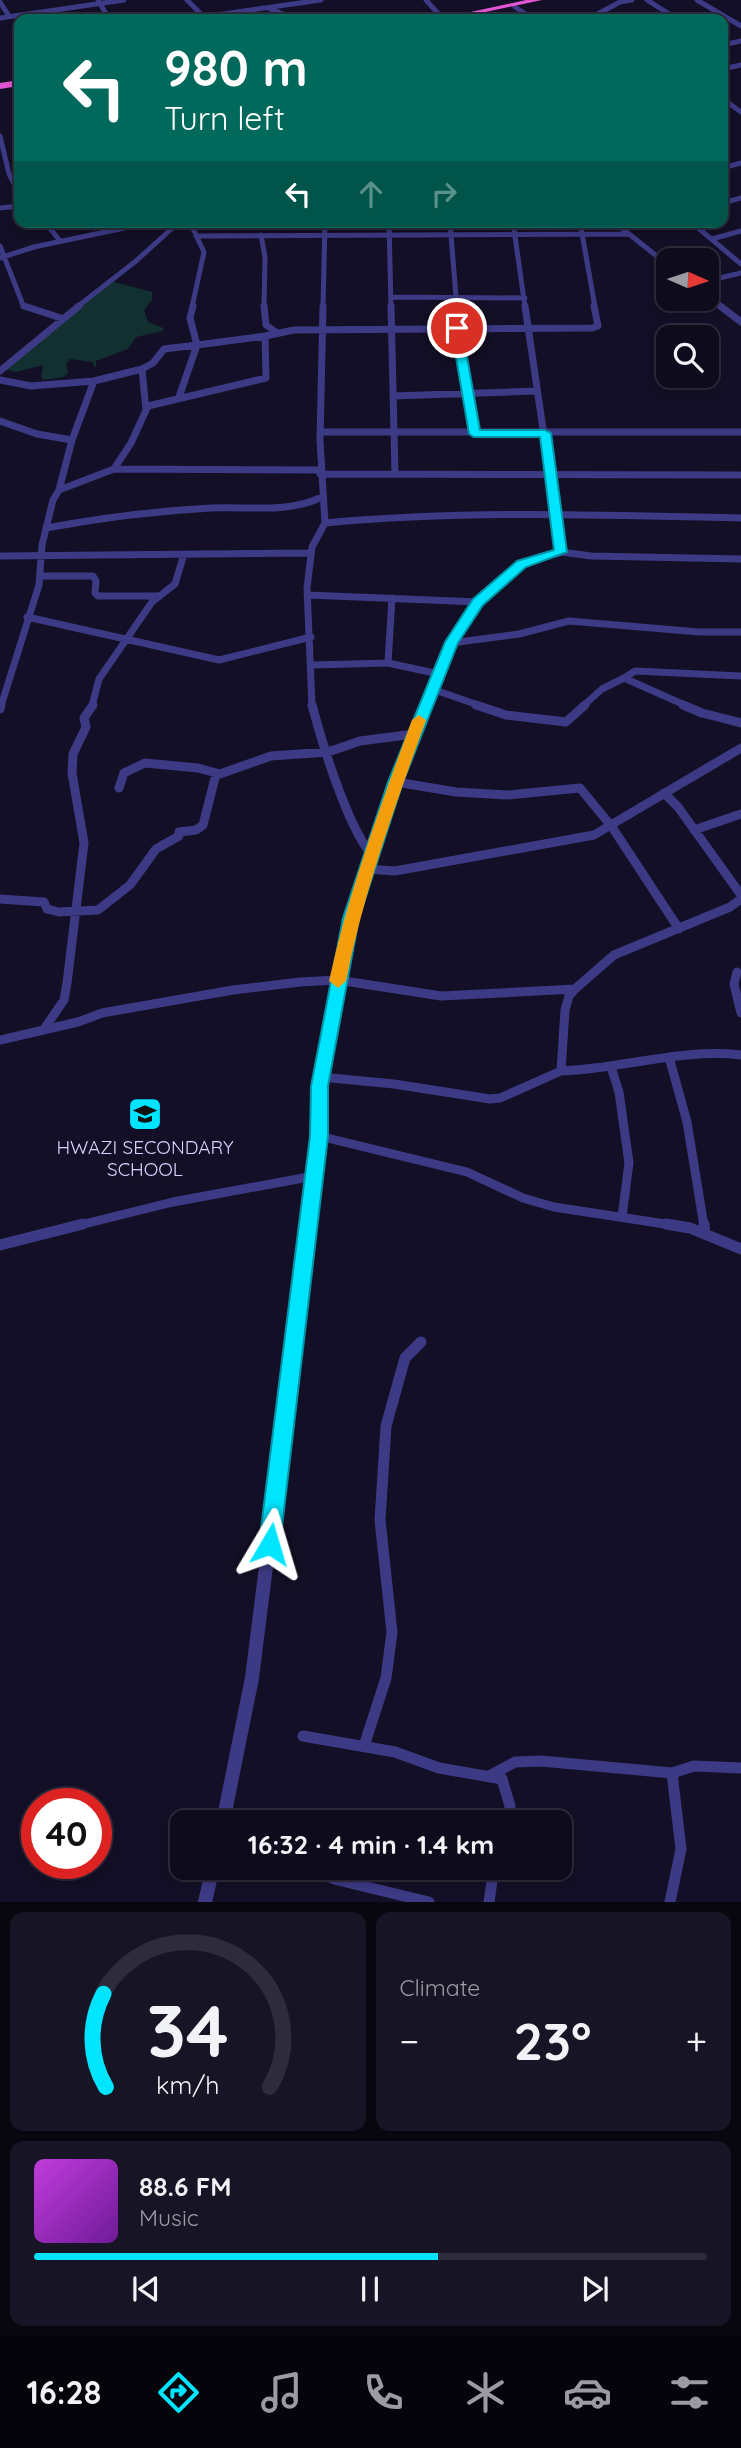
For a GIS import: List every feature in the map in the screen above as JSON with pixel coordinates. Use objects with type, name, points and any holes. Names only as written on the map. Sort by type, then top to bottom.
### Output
[{"type":"highway","points":[[483,14],[538,0]]},
{"type":"street","points":[[38,14],[124,0]]},
{"type":"street","points":[[187,0],[201,14]]},
{"type":"street","points":[[225,14],[321,0]]},
{"type":"street","points":[[426,0],[439,14]]},
{"type":"street","points":[[597,14],[620,2],[632,0]]},
{"type":"street","points":[[647,0],[669,14]]},
{"type":"street","points":[[697,0],[721,14]]},
{"type":"street","points":[[0,2],[9,16]]},
{"type":"street","points":[[515,7],[526,14]]},
{"type":"street","points":[[268,8],[283,14]]},
{"type":"street","points":[[0,18],[14,17]]},
{"type":"street","points":[[0,136],[14,184]]},
{"type":"street","points":[[50,228],[60,241]]},
{"type":"street","points":[[2,257],[60,241],[124,228]]},
{"type":"street","points":[[0,371],[172,228]]},
{"type":"street","points":[[179,397],[197,345],[190,318],[204,252],[193,228]]},
{"type":"street","points":[[325,228],[320,432],[320,472],[325,523],[311,553],[308,595],[313,665],[312,706],[345,804],[361,842],[371,854]]},
{"type":"street","points":[[390,228],[395,474]]},
{"type":"street","points":[[450,228],[456,298]]},
{"type":"street","points":[[514,228],[561,552]]},
{"type":"street","points":[[0,380],[31,386],[94,380],[142,369],[153,363],[164,349],[278,333],[323,329],[598,326],[580,228]]},
{"type":"street","points":[[622,228],[656,255]]},
{"type":"street","points":[[698,228],[741,264]]},
{"type":"street","points":[[712,239],[741,232]]},
{"type":"street","points":[[196,236],[325,233],[629,234]]},
{"type":"street","points":[[261,234],[266,249],[262,308],[266,325],[278,333]]},
{"type":"street","points":[[0,246],[2,257],[23,305],[34,311],[61,318]]},
{"type":"street","points":[[719,279],[741,273]]},
{"type":"street","points":[[391,297],[524,298]]},
{"type":"street","points":[[719,305],[741,322]]},
{"type":"street","points":[[457,328],[474,434]]},
{"type":"street","points":[[114,468],[131,443],[146,410],[153,404],[266,378],[269,372],[263,349],[265,336]]},
{"type":"street","points":[[142,369],[146,410]]},
{"type":"street","points":[[0,709],[40,576],[42,545],[49,511],[59,490],[72,440],[94,380]]},
{"type":"street","points":[[393,396],[536,391]]},
{"type":"street","points":[[0,421],[37,434],[72,440]]},
{"type":"street","points":[[320,432],[741,432]]},
{"type":"street","points":[[59,490],[114,468],[287,468],[307,472],[395,474],[741,475]]},
{"type":"street","points":[[46,528],[88,520],[210,508],[304,506],[322,497]]},
{"type":"street","points":[[325,523],[403,515],[555,514],[741,518]]},
{"type":"street","points":[[225,1810],[253,1665],[319,1136],[321,1077],[338,980],[351,918],[371,854],[432,689],[452,642],[478,602],[521,564],[561,552],[591,556],[741,559]]},
{"type":"street","points":[[0,556],[311,553]]},
{"type":"street","points":[[44,1029],[64,1000],[84,843],[73,790],[73,754],[86,727],[83,718],[92,708],[96,685],[126,638],[158,596],[175,584],[184,554]]},
{"type":"street","points":[[40,576],[93,576],[96,581],[95,593],[98,596],[158,596]]},
{"type":"street","points":[[308,595],[478,602]]},
{"type":"street","points":[[388,663],[392,598]]},
{"type":"street","points":[[27,617],[219,660],[311,637]]},
{"type":"street","points":[[452,642],[519,634],[569,621],[600,621],[627,627],[699,632],[741,632]]},
{"type":"street","points":[[313,665],[388,663],[439,674]]},
{"type":"street","points":[[432,689],[506,715],[566,722],[602,689],[635,671],[741,676]]},
{"type":"street","points":[[624,678],[702,713],[741,723]]},
{"type":"street","points":[[119,788],[124,773],[145,764],[198,768],[216,774],[271,756],[328,752],[360,741],[414,734]]},
{"type":"street","points":[[367,869],[395,871],[583,838],[612,827],[741,748]]},
{"type":"street","points":[[0,899],[44,902],[47,909],[98,910],[130,885],[156,849],[179,836],[179,832],[195,830],[203,825],[216,774]]},
{"type":"street","points":[[396,782],[456,792],[506,794],[580,788],[612,827],[679,929]]},
{"type":"street","points":[[561,1071],[565,1010],[569,996],[575,989],[614,955],[730,907],[741,897],[664,793]]},
{"type":"street","points":[[694,830],[741,814]]},
{"type":"street","points":[[737,972],[734,984],[741,1013]]},
{"type":"street","points":[[0,1040],[102,1013],[271,985],[338,980],[433,996],[575,989]]},
{"type":"street","points":[[321,1077],[394,1084],[490,1099],[500,1098],[561,1071],[611,1067],[704,1052],[741,1055]]},
{"type":"street","points":[[669,1057],[678,1084],[699,1182],[705,1234]]},
{"type":"street","points":[[611,1067],[619,1092],[629,1163],[622,1217]]},
{"type":"street","points":[[319,1136],[467,1172],[523,1198],[555,1207],[690,1228],[741,1249]]},
{"type":"street","points":[[0,1245],[173,1202],[314,1176]]},
{"type":"street","points":[[364,1746],[386,1678],[392,1632],[380,1520],[386,1426],[405,1359],[421,1342]]},
{"type":"street","points":[[303,1735],[395,1752],[439,1768],[502,1779],[507,1789],[509,1810]]},
{"type":"street","points":[[489,1776],[515,1762],[541,1761],[672,1773],[694,1766],[741,1768]]},
{"type":"street","points":[[670,1902],[681,1849],[672,1773]]},
{"type":"street","points":[[205,1902],[210,1880]]},
{"type":"street","points":[[338,1880],[429,1902]]},
{"type":"street","points":[[489,1902],[492,1880]]},
{"type":"green space","points":[[111,281],[152,292],[152,300],[144,310],[148,322],[163,328],[163,331],[136,337],[128,349],[96,361],[96,368],[92,362],[70,359],[66,364],[68,373],[64,377],[43,380],[43,365],[16,372],[3,368]]},
{"type":"slow traffic","points":[[338,981],[351,918],[419,720]]},
{"type":"place","name":"HWAZI SECONDARY SCHOOL","points":[[145,1114]]},
{"type":"route","points":[[270,1544],[319,1136],[320,1086],[351,918],[396,782],[452,642],[484,595],[521,564],[561,552],[545,433],[474,434],[457,328]]}]
